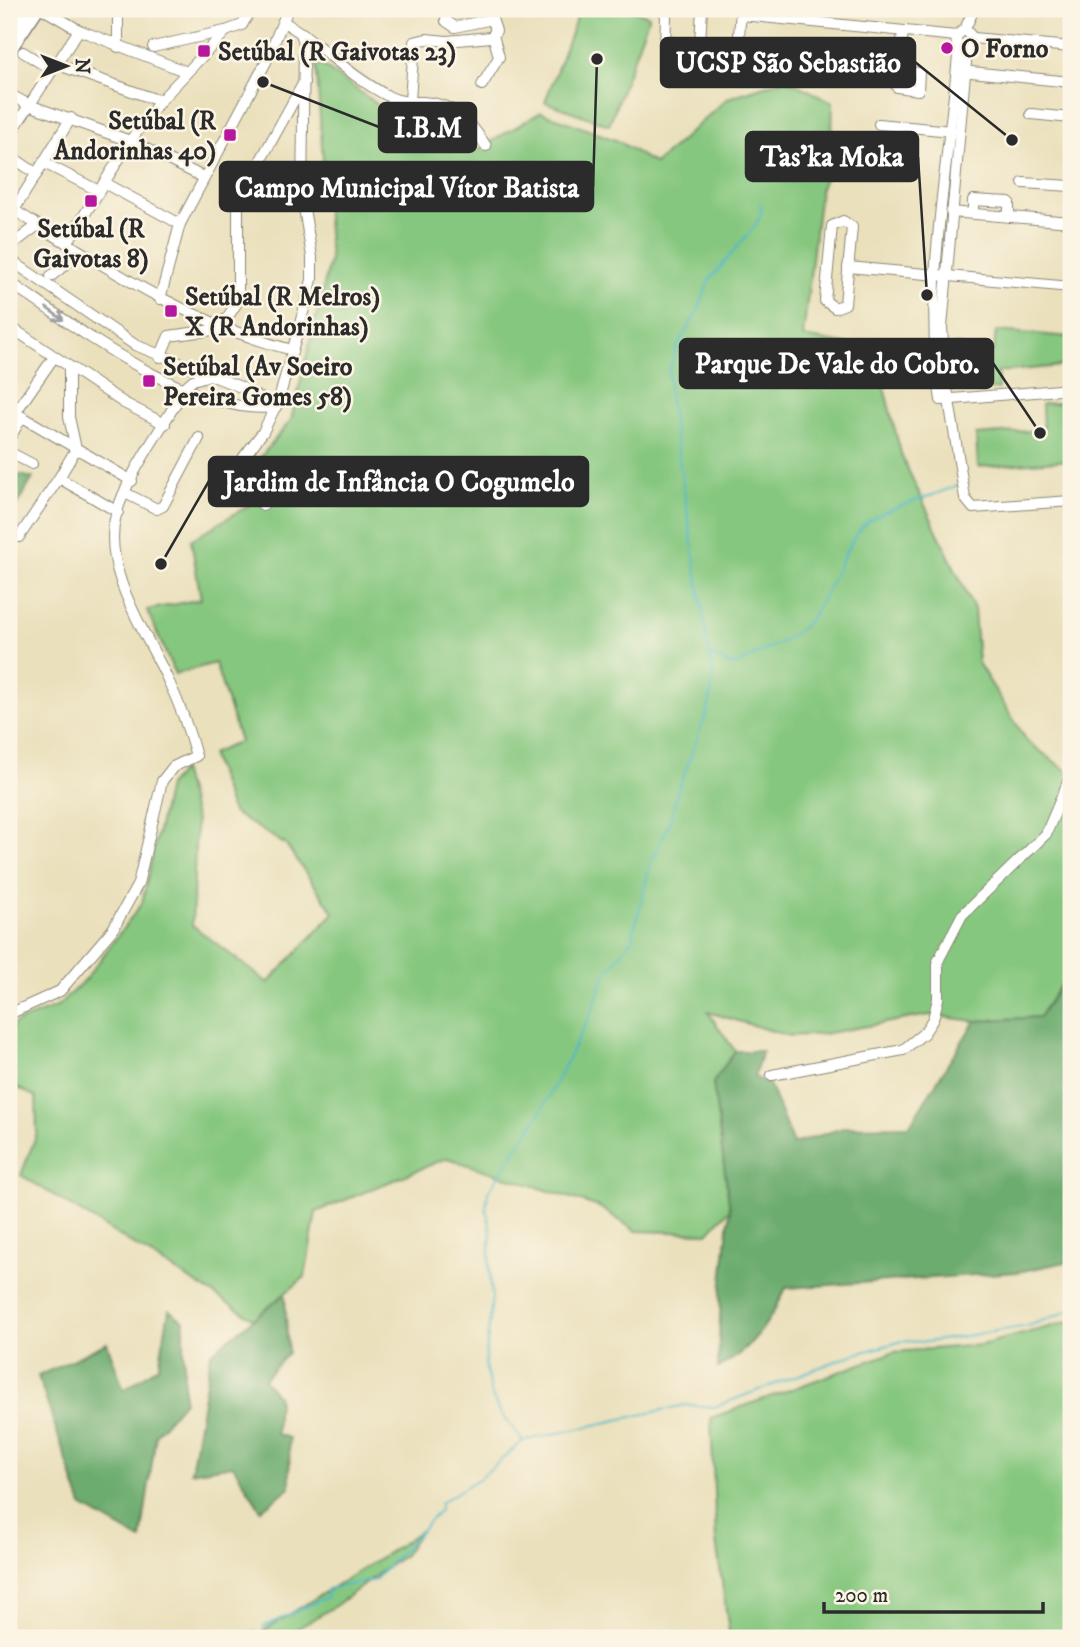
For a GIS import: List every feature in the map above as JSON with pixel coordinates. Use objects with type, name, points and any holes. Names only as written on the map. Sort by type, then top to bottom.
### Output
[{"type":"main road","points":[[9,35],[27,9]]},
{"type":"main road","points":[[9,51],[37,9]]},
{"type":"street","points":[[43,9],[79,30],[187,72]]},
{"type":"street","points":[[118,9],[118,47]]},
{"type":"street","points":[[153,47],[242,25],[251,9]]},
{"type":"street","points":[[160,299],[180,223],[284,22],[288,9]]},
{"type":"street","points":[[447,9],[446,22],[454,26],[492,19],[499,57],[482,85]]},
{"type":"street","points":[[663,9],[666,16],[665,49],[673,56],[699,61],[737,61],[741,12],[903,31],[959,34],[972,39],[1071,47]]},
{"type":"street","points":[[699,61],[702,9]]},
{"type":"street","points":[[941,275],[951,212],[961,71],[959,34],[974,9]]},
{"type":"street","points":[[284,22],[377,90],[395,100],[437,102],[456,111],[473,125],[486,146]]},
{"type":"street","points":[[9,136],[79,30]]},
{"type":"street","points":[[67,243],[130,141],[160,101],[226,31]]},
{"type":"street","points":[[899,71],[903,31]]},
{"type":"street","points":[[263,505],[248,492],[242,472],[243,458],[263,432],[276,407],[312,280],[312,257],[302,196],[304,81],[301,33]]},
{"type":"street","points":[[410,102],[414,42],[493,35]]},
{"type":"street","points":[[972,39],[961,71],[951,131],[941,275],[942,344],[965,498],[973,508],[1071,501]]},
{"type":"street","points":[[23,52],[54,67],[160,101]]},
{"type":"street","points":[[961,71],[1071,82]]},
{"type":"street","points":[[220,329],[238,301],[238,209],[242,194],[304,81]]},
{"type":"street","points":[[9,94],[29,105],[72,118],[130,141],[203,177]]},
{"type":"street","points":[[285,115],[296,111],[303,120]]},
{"type":"street","points":[[1031,114],[1071,118]]},
{"type":"street","points":[[72,118],[12,208],[160,299],[220,329],[292,350]]},
{"type":"street","points":[[879,124],[951,131]]},
{"type":"street","points":[[9,155],[37,174]]},
{"type":"street","points":[[44,163],[180,223]]},
{"type":"street","points":[[1023,183],[1071,186]]},
{"type":"street","points":[[951,212],[974,214],[973,200],[1009,202],[1009,216],[1071,222]]},
{"type":"street","points":[[843,221],[852,227],[848,267],[845,304],[838,307],[829,306],[825,301],[832,226],[843,221]]},
{"type":"street","points":[[9,247],[38,225]]},
{"type":"street","points":[[51,276],[81,252]]},
{"type":"street","points":[[9,259],[99,321],[160,357],[237,386],[276,407]]},
{"type":"street","points":[[848,267],[1071,287]]},
{"type":"street","points":[[9,282],[124,359],[229,405],[254,409],[276,407]]},
{"type":"street","points":[[9,326],[124,403],[165,424]]},
{"type":"street","points":[[160,357],[169,335],[220,329]]},
{"type":"street","points":[[9,439],[15,413],[54,358]]},
{"type":"street","points":[[19,537],[76,449],[70,425],[69,368]]},
{"type":"street","points":[[9,1014],[60,991],[113,929],[138,884],[162,781],[173,767],[196,756],[180,706],[124,587],[114,540],[118,512],[125,492],[185,387],[193,380],[210,376]]},
{"type":"street","points":[[229,405],[244,400],[237,386]]},
{"type":"street","points":[[949,400],[1071,389]]},
{"type":"street","points":[[15,413],[132,481]]},
{"type":"street","points":[[125,492],[151,507],[158,509],[163,506],[199,438]]},
{"type":"street","points":[[9,453],[32,464]]},
{"type":"street","points":[[59,478],[118,512]]},
{"type":"street","points":[[772,1075],[903,1050],[924,1033],[933,1019],[938,999],[938,961],[962,915],[1046,834],[1071,775]]},
{"type":"green space","points":[[580,9],[630,9],[649,16],[609,125],[545,102]]},
{"type":"green space","points":[[316,61],[390,113],[436,116],[472,153],[541,112],[618,141],[655,164],[728,98],[786,79],[833,102],[831,164],[820,190],[803,337],[874,349],[902,457],[974,609],[978,663],[1027,741],[1071,774],[1071,976],[1069,973],[1039,1017],[975,1021],[929,1015],[823,1034],[789,1036],[708,1012],[735,1051],[713,1083],[730,1209],[708,1233],[636,1231],[599,1207],[447,1158],[316,1212],[305,1277],[254,1319],[21,1175],[37,1133],[36,1097],[9,1084],[9,1033],[15,1023],[56,1007],[85,980],[142,903],[168,786],[182,770],[196,821],[192,925],[268,983],[334,913],[286,845],[232,812],[211,754],[240,742],[215,663],[175,674],[147,610],[201,599],[191,540],[251,504],[259,459],[291,420],[330,260]]},
{"type":"green space","points":[[996,331],[1071,337],[1071,365],[998,372],[998,389],[960,390],[955,345],[960,345],[963,349],[994,350]]},
{"type":"green space","points":[[1071,402],[1071,460],[978,467],[976,435],[1043,430],[1042,404]]},
{"type":"green space","points":[[9,473],[33,478],[9,518]]},
{"type":"green space","points":[[1069,973],[1071,1261],[1018,1272],[786,1288],[759,1334],[741,1352],[718,1368],[721,1291],[730,1209],[713,1083],[735,1051],[762,1051],[754,1077],[769,1084],[793,1144],[846,1127],[909,1126],[975,1021],[1039,1017]]},
{"type":"green space","points":[[285,1294],[288,1353],[264,1379],[278,1397],[276,1434],[289,1438],[290,1487],[261,1510],[233,1465],[191,1472],[211,1353]]},
{"type":"green space","points":[[169,1310],[184,1321],[184,1401],[156,1434],[141,1540],[82,1506],[38,1376],[107,1343],[124,1390],[159,1366]]},
{"type":"green space","points":[[1071,1321],[1071,1638],[730,1638],[716,1541],[711,1418],[894,1352],[981,1345]]},
{"type":"green space","points":[[420,1531],[404,1555],[335,1606],[282,1638],[253,1638],[379,1559]]},
{"type":"waterway","points":[[523,1441],[498,1409],[490,1391],[485,1363],[492,1298],[489,1265],[491,1231],[486,1208],[488,1192],[539,1115],[591,1014],[605,975],[632,939],[650,865],[670,821],[677,793],[709,707],[713,678],[669,394],[669,371],[677,347],[699,309],[709,281],[753,228],[761,215],[761,204]]},
{"type":"waterway","points":[[711,655],[731,665],[737,665],[795,633],[817,609],[850,544],[864,525],[882,513],[958,485]]},
{"type":"waterway","points":[[263,1627],[327,1597],[327,1589],[375,1580],[440,1510],[440,1503],[480,1478],[523,1441],[685,1405],[714,1407],[852,1355],[903,1341],[927,1342],[1028,1326],[1071,1310]]},
{"type":"waterway","points":[[241,1638],[256,1631]]},
{"type":"place","name":"O Forno","points":[[947,48]]},
{"type":"place","name":"Setúbal (R Gaivotas 23)","points":[[204,51]]},
{"type":"place","name":"Campo Municipal Vítor Batista","points":[[597,59]]},
{"type":"place","name":"I.B.M","points":[[263,82]]},
{"type":"place","name":"Setúbal (R Andorinhas 40)","points":[[230,135]]},
{"type":"place","name":"UCSP São Sebastião","points":[[1012,140]]},
{"type":"place","name":"Setúbal (R Gaivotas 8)","points":[[91,201]]},
{"type":"place","name":"Tas'ka Moka","points":[[927,295]]},
{"type":"place","name":"Setúbal (R Melros) X (R Andorinhas)","points":[[171,311]]},
{"type":"place","name":"Setúbal (Av Soeiro Pereira Gomes 58)","points":[[149,381]]},
{"type":"place","name":"Parque De Vale do Cobro.","points":[[1040,433]]},
{"type":"place","name":"Jardim de Infância O Cogumelo","points":[[161,564]]}]
